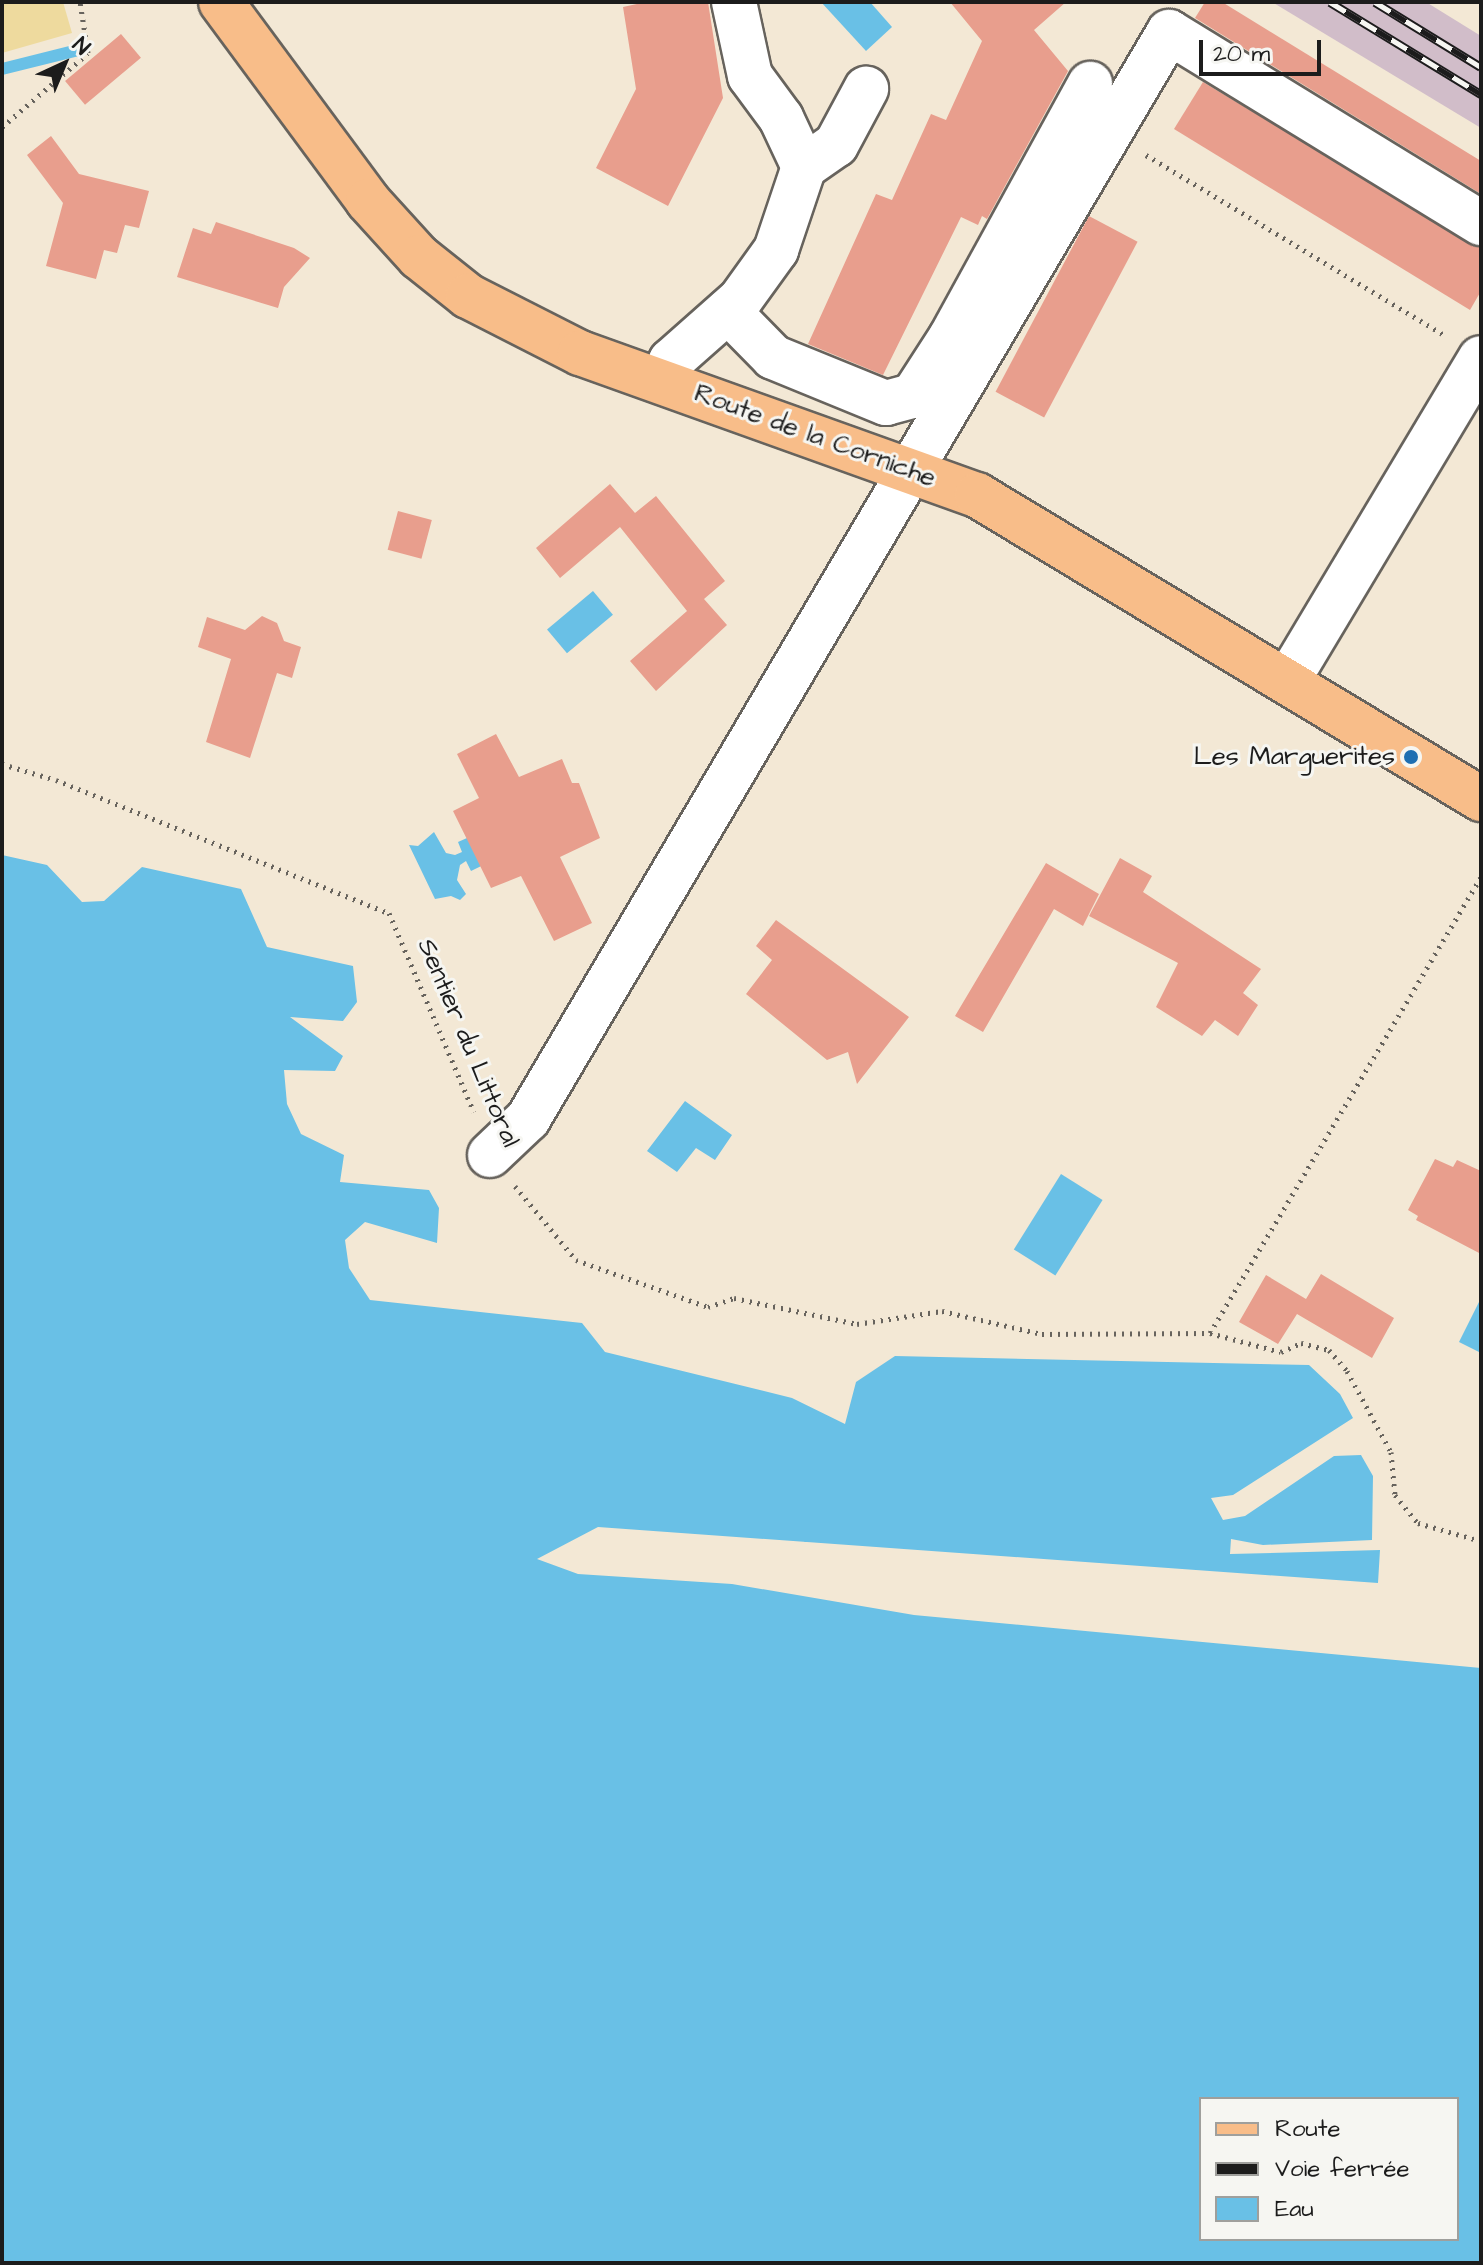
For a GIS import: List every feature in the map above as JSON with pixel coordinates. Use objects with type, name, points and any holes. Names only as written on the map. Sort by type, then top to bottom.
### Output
[{"type":"main road","name":"Route de la Corniche","points":[[221,2],[368,201],[419,257],[507,319],[662,381],[915,470],[1026,521],[1481,799]]},
{"type":"lane","points":[[734,2],[750,76],[781,118],[804,167]]},
{"type":"lane","points":[[490,1155],[528,1119],[915,470],[1169,32],[1481,223]]},
{"type":"lane","points":[[728,311],[773,357],[886,403],[913,396],[951,337],[1090,84]]},
{"type":"lane","points":[[662,381],[671,361],[728,311],[776,250],[804,167],[836,145],[866,89]]},
{"type":"lane","points":[[1288,680],[1467,349]]},
{"type":"path","points":[[2,127],[88,53],[80,2]]},
{"type":"path","points":[[1111,134],[1467,349]]},
{"type":"path","name":"Sentier du Littoral","points":[[2,764],[56,780],[389,913],[490,1155],[576,1260],[708,1307],[734,1298],[857,1324],[942,1311],[1042,1334],[1210,1333],[1281,1352],[1301,1343],[1329,1350],[1347,1371],[1391,1452],[1395,1495],[1418,1523],[1481,1541]]},
{"type":"path","points":[[1210,1333],[1481,877]]},
{"type":"shaded area","points":[[1272,2],[1426,2],[1481,36],[1481,128]]},
{"type":"sand","points":[[2,2],[63,2],[72,33],[2,53]]},
{"type":"water","points":[[821,2],[870,2],[892,27],[866,51]]},
{"type":"water","points":[[593,591],[613,615],[567,653],[547,630]]},
{"type":"water","points":[[503,822],[516,849],[471,871],[466,861],[460,865],[457,880],[466,894],[460,900],[451,896],[435,899],[409,845],[418,846],[434,832],[446,853],[455,855],[462,852],[458,842]]},
{"type":"water","points":[[2,855],[47,865],[82,902],[104,901],[142,867],[241,889],[267,947],[353,966],[357,1002],[343,1021],[290,1017],[343,1056],[335,1071],[284,1070],[287,1104],[301,1134],[344,1155],[340,1182],[429,1190],[439,1208],[437,1243],[365,1222],[345,1240],[349,1268],[370,1300],[582,1323],[605,1352],[792,1398],[845,1424],[856,1382],[895,1356],[1309,1365],[1340,1394],[1353,1418],[1233,1495],[1211,1498],[1223,1520],[1245,1516],[1334,1456],[1361,1455],[1373,1476],[1372,1540],[1263,1545],[1231,1539],[1230,1554],[1380,1550],[1378,1583],[598,1527],[537,1559],[578,1574],[732,1584],[914,1615],[1481,1668],[1481,2263],[2,2263]]},
{"type":"water","points":[[685,1101],[732,1135],[715,1160],[696,1148],[677,1172],[647,1151]]},
{"type":"water","points":[[1061,1174],[1103,1200],[1055,1275],[1014,1249]]},
{"type":"water","points":[[1481,1298],[1481,1353],[1459,1342]]},
{"type":"building","points":[[646,2],[708,2],[723,98],[668,206],[596,168],[636,89],[623,7]]},
{"type":"building","points":[[950,2],[1066,2],[1034,30],[1068,71],[987,219],[982,216],[978,225],[961,217],[883,375],[808,344],[876,194],[892,200],[931,114],[946,120],[982,41]]},
{"type":"building","points":[[1205,2],[1222,2],[1481,161],[1481,194],[1195,18]]},
{"type":"building","points":[[121,34],[141,58],[85,105],[65,81]]},
{"type":"building","points":[[1203,82],[1481,248],[1481,291],[1470,310],[1174,129]]},
{"type":"building","points":[[51,136],[79,174],[149,191],[139,228],[125,225],[117,253],[104,250],[96,279],[46,266],[63,203],[27,155]]},
{"type":"building","points":[[1089,216],[1138,242],[1044,418],[996,392]]},
{"type":"building","points":[[216,222],[294,248],[310,258],[284,287],[278,308],[177,277],[193,228],[211,234]]},
{"type":"building","points":[[610,484],[635,513],[656,496],[725,581],[704,599],[727,625],[656,691],[630,661],[687,611],[620,527],[560,578],[536,548]]},
{"type":"building","points":[[398,511],[432,520],[421,559],[388,550]]},
{"type":"building","points":[[262,616],[277,623],[284,641],[301,647],[292,678],[277,673],[250,758],[206,742],[231,659],[198,647],[207,617],[245,630]]},
{"type":"building","points":[[496,734],[519,777],[562,759],[572,783],[579,783],[600,838],[560,857],[592,923],[554,941],[521,876],[491,888],[453,811],[479,798],[457,754]]},
{"type":"building","points":[[1120,858],[1152,876],[1143,892],[1261,969],[1243,993],[1258,1005],[1238,1036],[1215,1020],[1202,1036],[1156,1007],[1178,963],[1089,916]]},
{"type":"building","points":[[1046,863],[1099,894],[1083,926],[1054,909],[983,1032],[955,1016]]},
{"type":"building","points":[[776,920],[909,1017],[857,1084],[848,1052],[827,1060],[746,994],[772,960],[756,946]]},
{"type":"building","points":[[1435,1159],[1453,1167],[1457,1160],[1481,1171],[1481,1254],[1416,1220],[1418,1216],[1408,1210]]},
{"type":"building","points":[[1321,1274],[1394,1318],[1372,1358],[1297,1314],[1278,1344],[1239,1322],[1266,1275],[1306,1299]]},
{"type":"waterway","points":[[2,69],[78,50]]},
{"type":"railway","points":[[1330,2],[1481,94]]},
{"type":"railway","points":[[1375,2],[1481,67]]},
{"type":"place","name":"Les Marguerites","points":[[1411,757]]}]
